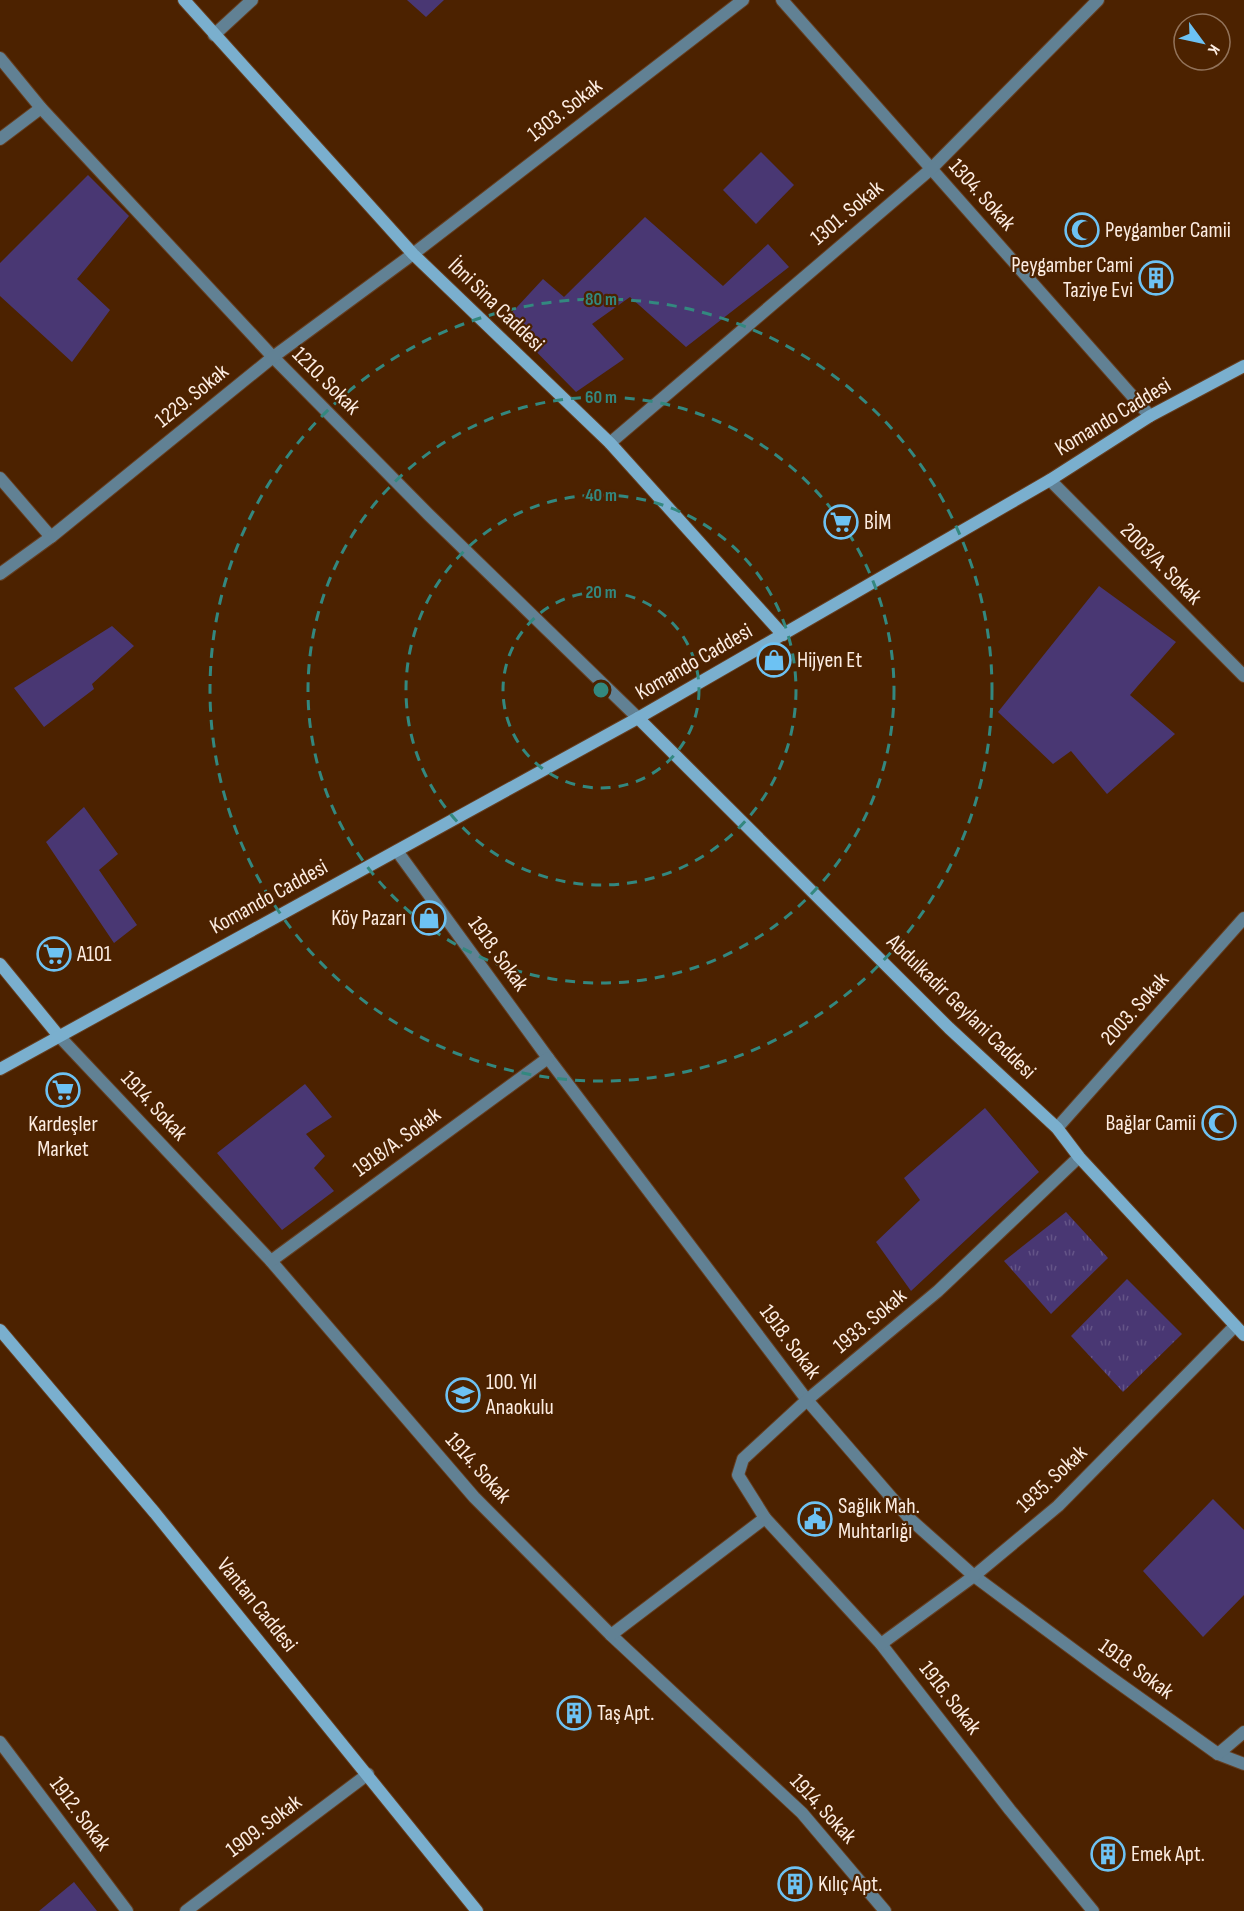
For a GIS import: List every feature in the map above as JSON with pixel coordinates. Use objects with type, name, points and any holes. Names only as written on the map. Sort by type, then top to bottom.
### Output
[{"type":"street","name":"İbni Sina Caddesi","points":[[184,0],[413,254],[609,443],[783,635]]},
{"type":"street","points":[[214,35],[252,0]]},
{"type":"street","name":"1303. Sokak","points":[[413,254],[743,0]]},
{"type":"street","name":"1304. Sokak","points":[[782,0],[1150,416]]},
{"type":"street","name":"1301. Sokak","points":[[609,443],[931,169],[1098,0]]},
{"type":"street","name":"1210. Sokak","points":[[0,58],[40,108],[273,357],[429,515],[638,718]]},
{"type":"street","points":[[0,139],[40,108]]},
{"type":"street","name":"1229. Sokak","points":[[0,574],[51,537],[273,357],[413,254]]},
{"type":"street","name":"Komando Caddesi","points":[[0,1069],[58,1035],[638,718],[1050,480],[1150,416],[1244,366]]},
{"type":"street","points":[[0,478],[51,537]]},
{"type":"street","name":"2003/A. Sokak","points":[[1050,480],[1060,494],[1244,676]]},
{"type":"street","name":"Abdulkadir Geylani Caddesi","points":[[638,718],[949,1028],[1057,1128],[1079,1157],[1240,1331]]},
{"type":"street","name":"1918. Sokak","points":[[397,850],[548,1058],[807,1400],[910,1519],[974,1576],[1218,1754],[1244,1764]]},
{"type":"street","name":"2003. Sokak","points":[[1057,1128],[1244,918]]},
{"type":"street","points":[[0,964],[58,1035]]},
{"type":"street","name":"1914. Sokak","points":[[58,1035],[271,1261],[474,1497],[612,1635],[802,1813],[885,1911]]},
{"type":"street","name":"1918/A. Sokak","points":[[271,1261],[548,1058]]},
{"type":"street","name":"1933. Sokak","points":[[765,1518],[738,1475],[743,1459],[807,1400],[938,1291],[1079,1157]]},
{"type":"street","name":"Vantan Caddesi","points":[[0,1330],[368,1774],[477,1911]]},
{"type":"street","name":"1935. Sokak","points":[[881,1644],[974,1576],[1058,1506],[1240,1331]]},
{"type":"street","points":[[612,1635],[765,1518]]},
{"type":"street","name":"1916. Sokak","points":[[765,1518],[881,1644],[1092,1911]]},
{"type":"street","points":[[1218,1754],[1244,1732]]},
{"type":"street","name":"1912. Sokak","points":[[0,1742],[127,1911]]},
{"type":"street","name":"1909. Sokak","points":[[186,1911],[368,1774]]},
{"type":"green space","points":[[407,0],[444,0],[426,17]]},
{"type":"green space","points":[[761,152],[794,185],[756,224],[723,190]]},
{"type":"green space","points":[[88,175],[129,216],[77,279],[110,310],[72,362],[0,296],[0,263]]},
{"type":"green space","points":[[645,217],[723,286],[768,244],[789,267],[686,347],[630,297],[592,324],[624,359],[576,392],[505,320],[543,279],[564,297]]},
{"type":"green space","points":[[1099,586],[1176,642],[1130,695],[1175,734],[1107,794],[1071,751],[1053,764],[998,712]]},
{"type":"green space","points":[[112,626],[134,646],[92,684],[94,689],[44,727],[14,688]]},
{"type":"green space","points":[[84,807],[118,854],[99,870],[137,925],[114,943],[46,842]]},
{"type":"green space","points":[[305,1084],[332,1117],[306,1134],[325,1156],[314,1168],[334,1191],[282,1230],[217,1153]]},
{"type":"green space","points":[[985,1108],[1039,1172],[911,1291],[876,1242],[920,1200],[904,1178]]},
{"type":"green space","points":[[1066,1212],[1108,1258],[1051,1314],[1004,1261]]},
{"type":"green space","points":[[1127,1279],[1182,1334],[1123,1392],[1071,1336]]},
{"type":"green space","points":[[1213,1499],[1244,1530],[1244,1595],[1203,1637],[1143,1571]]},
{"type":"green space","points":[[74,1882],[97,1911],[39,1911]]},
{"type":"place","name":"Peygamber Camii","points":[[1082,230]]},
{"type":"place","name":"Peygamber Cami Taziye Evi","points":[[1156,278]]},
{"type":"place","name":"BİM","points":[[841,522]]},
{"type":"place","name":"Hijyen Et","points":[[774,660]]},
{"type":"place","name":"Köy Pazarı","points":[[429,918]]},
{"type":"place","name":"A101","points":[[54,954]]},
{"type":"place","name":"Kardeşler Market","points":[[63,1090]]},
{"type":"place","name":"Bağlar Camii","points":[[1219,1123]]},
{"type":"place","name":"100. Yıl Anaokulu","points":[[463,1395]]},
{"type":"place","name":"Sağlık Mah. Muhtarlığı","points":[[815,1519]]},
{"type":"place","name":"Taş Apt.","points":[[574,1713]]},
{"type":"place","name":"Emek Apt.","points":[[1108,1854]]},
{"type":"place","name":"Kılıç Apt.","points":[[795,1884]]}]
